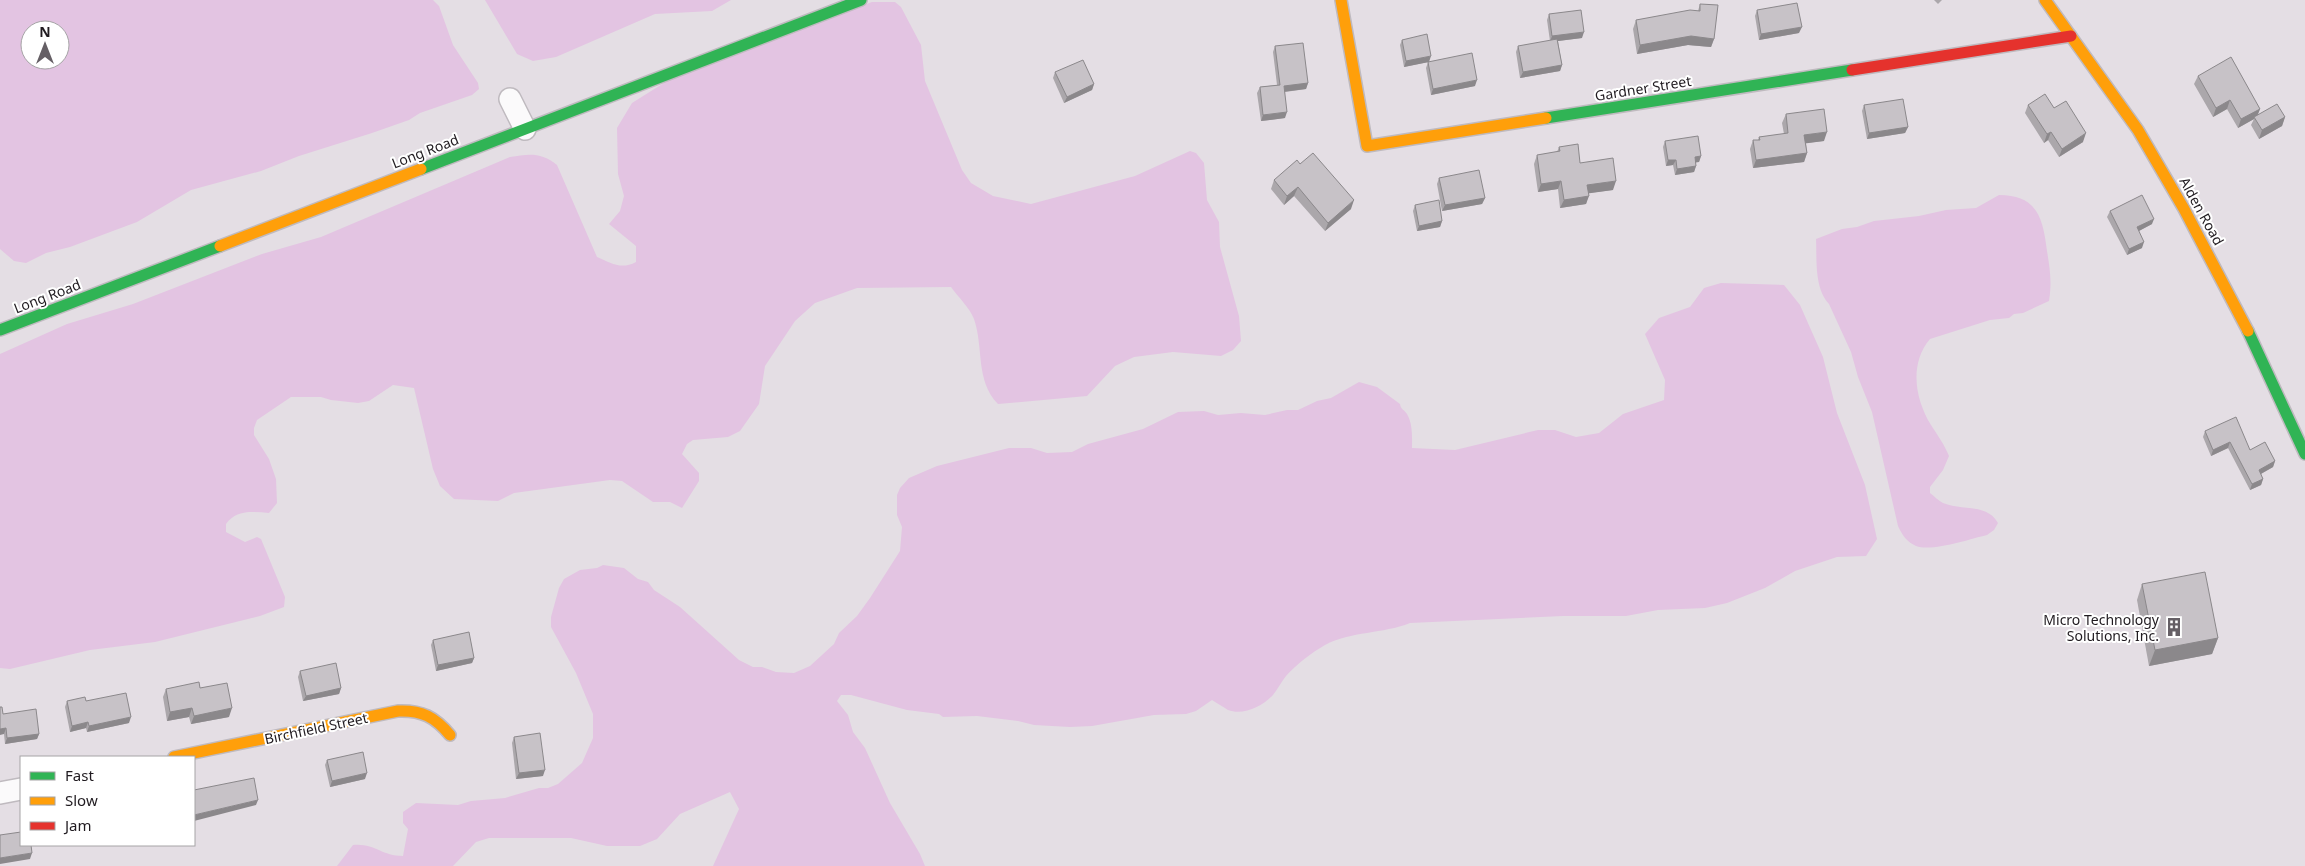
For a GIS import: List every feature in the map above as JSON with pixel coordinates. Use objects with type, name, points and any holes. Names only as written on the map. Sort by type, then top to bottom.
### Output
[{"type":"street","name":"Long Road","points":[[0,330],[861,0]]},
{"type":"street","name":"Gardner Street","points":[[1341,0],[1367,146],[2071,36]]},
{"type":"street","name":"Alden Road","points":[[2045,0],[2137,128],[2198,232],[2264,362],[2305,454]]},
{"type":"street","points":[[510,99],[525,129]]},
{"type":"street","name":"Birchfield Street","points":[[179,756],[398,711],[414,710],[429,714],[438,720],[450,735]]},
{"type":"street","points":[[0,793],[20,789]]},
{"type":"shaded area","points":[[0,0],[433,0],[439,6],[453,45],[478,83],[479,89],[472,95],[420,113],[409,120],[299,156],[261,171],[191,190],[137,222],[70,247],[46,253],[26,263],[14,261],[0,249]]},
{"type":"shaded area","points":[[485,0],[731,0],[712,11],[655,14],[556,57],[533,61],[517,54]]},
{"type":"shaded area","points":[[872,2],[895,2],[901,7],[921,45],[925,81],[962,170],[971,183],[993,196],[1031,204],[1135,176],[1190,151],[1196,153],[1204,163],[1207,200],[1219,222],[1220,247],[1239,316],[1241,341],[1233,350],[1221,356],[1173,352],[1134,357],[1115,366],[1087,396],[998,404],[986,385],[974,319],[951,287],[857,288],[815,303],[795,321],[765,366],[759,404],[740,431],[728,437],[693,440],[687,444],[682,454],[699,473],[699,481],[682,508],[670,502],[653,502],[622,481],[610,480],[514,493],[498,501],[454,499],[440,486],[433,469],[414,388],[393,385],[369,401],[358,403],[321,397],[291,397],[257,420],[254,428],[254,435],[269,459],[276,479],[277,503],[269,513],[246,512],[230,519],[226,524],[226,532],[245,542],[257,537],[261,539],[285,597],[284,607],[260,616],[155,642],[90,650],[10,669],[0,668],[0,354],[67,324],[133,304],[262,254],[321,237],[510,157],[535,155],[546,158],[557,165],[597,257],[621,266],[636,262],[636,246],[609,224],[620,211],[624,196],[618,174],[617,128],[632,103],[691,66]]},
{"type":"shaded area","points":[[1999,195],[2022,199],[2030,204],[2040,219],[2050,270],[2049,301],[2023,313],[2014,314],[2009,318],[1990,320],[1930,339],[1923,349],[1917,370],[1918,393],[1921,404],[1949,456],[1943,470],[1930,487],[1930,493],[1943,503],[1981,510],[1993,517],[1998,523],[1994,530],[1987,535],[1941,546],[1916,546],[1905,538],[1898,526],[1872,412],[1858,377],[1851,352],[1821,290],[1817,273],[1816,239],[1842,229],[1857,227],[1874,221],[1919,216],[1946,210],[1976,208]]},
{"type":"shaded area","points":[[1721,283],[1784,285],[1800,305],[1823,357],[1837,413],[1865,485],[1877,539],[1866,556],[1837,557],[1795,571],[1765,588],[1727,603],[1705,608],[1658,610],[1626,616],[1563,616],[1410,623],[1400,627],[1345,637],[1325,645],[1304,659],[1286,676],[1273,695],[1264,703],[1240,712],[1228,710],[1212,700],[1196,711],[1186,714],[1154,715],[1092,726],[1070,727],[1034,725],[977,716],[943,717],[939,714],[907,710],[851,695],[841,695],[837,701],[848,715],[853,732],[865,748],[890,803],[925,866],[713,866],[739,809],[730,792],[680,814],[657,839],[640,846],[607,846],[571,838],[489,838],[476,842],[453,866],[337,866],[353,845],[367,846],[389,854],[403,856],[408,829],[403,823],[403,812],[416,803],[458,805],[471,801],[505,798],[539,788],[548,788],[558,784],[582,763],[593,738],[593,714],[576,673],[551,627],[551,617],[559,588],[564,579],[580,570],[597,568],[603,565],[624,568],[638,579],[648,582],[654,590],[680,607],[739,660],[753,667],[762,667],[776,672],[794,673],[810,666],[834,644],[839,633],[857,616],[870,598],[900,551],[902,527],[897,515],[897,495],[900,488],[909,478],[937,466],[1009,448],[1031,448],[1047,453],[1072,452],[1088,444],[1143,429],[1178,412],[1204,411],[1218,415],[1241,413],[1265,415],[1287,410],[1298,410],[1317,401],[1331,398],[1359,382],[1377,387],[1400,404],[1410,422],[1412,448],[1455,450],[1538,430],[1555,430],[1576,437],[1599,433],[1623,414],[1664,400],[1665,380],[1645,334],[1659,318],[1690,307],[1704,288]]},
{"type":"building","points":[[1797,3],[1802,27],[1761,34],[1757,10]]},
{"type":"building","points":[[1700,4],[1718,5],[1714,39],[1691,36],[1640,45],[1636,20],[1690,10],[1700,11]]},
{"type":"building","points":[[1581,10],[1584,32],[1552,36],[1549,14]]},
{"type":"building","points":[[1427,34],[1431,56],[1406,61],[1402,40]]},
{"type":"building","points":[[1557,39],[1562,65],[1523,72],[1518,46]]},
{"type":"building","points":[[1303,43],[1308,83],[1284,86],[1287,112],[1263,115],[1260,87],[1280,85],[1275,46]]},
{"type":"building","points":[[1472,53],[1477,80],[1433,89],[1428,62]]},
{"type":"building","points":[[2231,57],[2260,109],[2241,119],[2230,100],[2216,108],[2198,76]]},
{"type":"building","points":[[1083,60],[1094,84],[1067,97],[1055,72]]},
{"type":"building","points":[[2045,94],[2054,108],[2066,101],[2086,133],[2062,149],[2051,132],[2047,134],[2028,105]]},
{"type":"building","points":[[1903,99],[1908,127],[1869,133],[1864,105]]},
{"type":"building","points":[[2277,104],[2285,117],[2262,130],[2254,117]]},
{"type":"building","points":[[1824,109],[1827,132],[1804,135],[1807,153],[1756,160],[1753,140],[1760,140],[1759,137],[1788,133],[1786,114]]},
{"type":"building","points":[[1698,136],[1701,156],[1695,157],[1696,166],[1677,169],[1676,160],[1668,160],[1665,141]]},
{"type":"building","points":[[1578,144],[1580,163],[1613,158],[1616,181],[1587,185],[1589,196],[1564,200],[1561,181],[1541,184],[1537,155],[1560,151],[1559,147]]},
{"type":"building","points":[[1313,153],[1354,200],[1328,223],[1298,187],[1287,196],[1274,180],[1297,160],[1300,164]]},
{"type":"building","points":[[1479,170],[1485,198],[1445,205],[1439,178]]},
{"type":"building","points":[[2142,195],[2154,219],[2137,227],[2144,242],[2129,249],[2110,211]]},
{"type":"building","points":[[1439,200],[1442,221],[1419,226],[1415,205]]},
{"type":"building","points":[[2236,417],[2250,450],[2265,442],[2275,461],[2259,470],[2263,479],[2252,484],[2230,442],[2213,450],[2205,431]]},
{"type":"building","name":"Micro Technology Solutions, Inc.","points":[[2205,572],[2218,638],[2155,650],[2142,584]]},
{"type":"building","points":[[469,632],[474,658],[438,665],[433,640]]},
{"type":"building","points":[[336,663],[341,688],[306,696],[300,671]]},
{"type":"building","points":[[199,682],[200,688],[227,683],[232,708],[194,716],[192,708],[170,712],[166,689]]},
{"type":"building","points":[[126,693],[131,717],[89,726],[88,722],[72,726],[67,701],[85,697],[86,701]]},
{"type":"building","points":[[0,707],[2,707],[3,714],[36,709],[39,734],[7,738],[6,728],[0,729]]},
{"type":"building","points":[[540,733],[545,770],[519,773],[514,737]]},
{"type":"building","points":[[363,752],[367,773],[332,781],[327,760]]},
{"type":"building","points":[[254,778],[258,800],[195,815],[195,790]]},
{"type":"building","points":[[20,832],[20,846],[31,846],[32,853],[0,858],[0,835]]},
{"type":"traffic: fast","points":[[421,169],[861,0]]},
{"type":"traffic: fast","points":[[1546,118],[1852,70]]},
{"type":"traffic: fast","points":[[0,330],[220,246]]},
{"type":"traffic: fast","points":[[2248,331],[2305,454]]},
{"type":"traffic: slow","points":[[1341,0],[1367,146],[1546,118]]},
{"type":"traffic: slow","points":[[2045,0],[2138,130],[2184,209],[2248,331]]},
{"type":"traffic: slow","points":[[220,246],[421,169]]},
{"type":"traffic: slow","points":[[179,756],[398,711],[421,713],[433,719],[450,735]]},
{"type":"traffic: jam","points":[[1852,70],[2071,36]]},
{"type":"place","name":"Micro Technology Solutions, Inc.","points":[[2174,627]]}]
